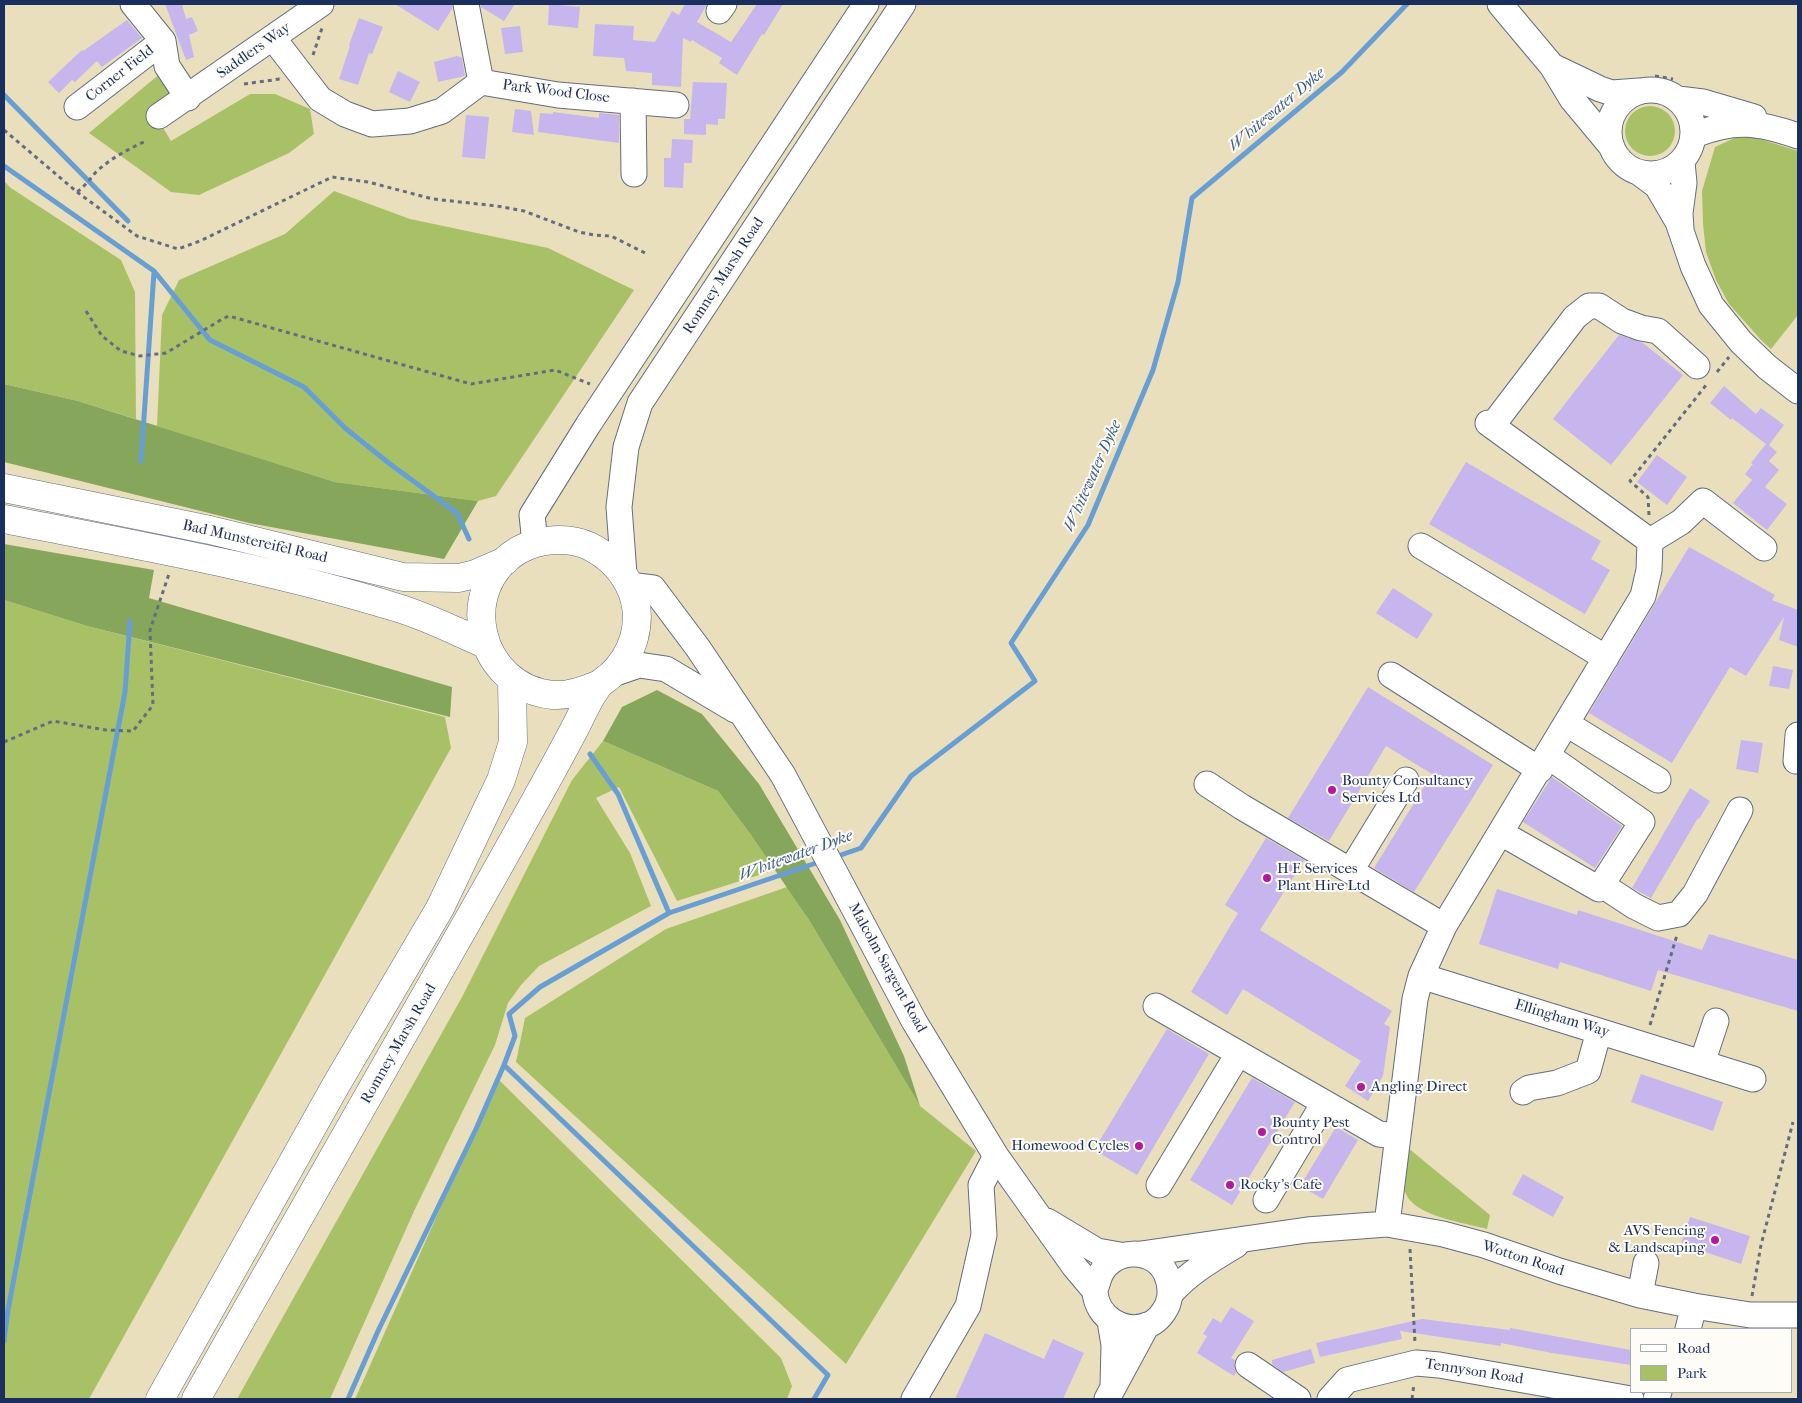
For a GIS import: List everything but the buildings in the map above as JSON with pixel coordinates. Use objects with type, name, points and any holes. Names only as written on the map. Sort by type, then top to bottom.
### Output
[{"type":"main road","name":"Bad Munstereifel Road","points":[[4,488],[210,530],[403,577],[459,578],[475,574],[505,561]]},
{"type":"main road","name":"Bad Munstereifel Road","points":[[4,519],[176,552],[309,583],[400,608],[486,644]]},
{"type":"main road","points":[[560,539],[584,544],[607,556],[627,580],[634,594],[637,615],[635,637],[626,657],[605,679],[577,693],[554,695],[532,691],[512,680],[496,664],[486,644],[481,622],[483,600],[491,579],[505,561],[519,550],[534,543],[560,539]]},
{"type":"main road","name":"Romney Marsh Road","points":[[196,1399],[396,1050],[605,679]]},
{"type":"main road","points":[[160,1399],[336,1085],[440,908],[501,780],[513,742],[512,680]]},
{"type":"street","name":"Corner Field","points":[[133,4],[163,41],[167,66],[188,98]]},
{"type":"street","name":"Park Wood Close","points":[[466,4],[481,82]]},
{"type":"street","name":"Romney Marsh Road","points":[[534,543],[532,515],[610,392],[866,4]]},
{"type":"street","name":"Romney Marsh Road","points":[[627,580],[619,507],[626,447],[640,403],[903,4]]},
{"type":"street","points":[[1500,4],[1552,66],[1572,99],[1622,163],[1657,186],[1678,222],[1692,266],[1711,305],[1741,342],[1767,367],[1798,390]]},
{"type":"street","name":"Saddlers Way","points":[[159,116],[188,98],[273,38],[322,14]]},
{"type":"street","name":"Park Wood Close","points":[[273,38],[320,99],[345,114],[372,124],[410,121],[442,111],[481,82],[558,95],[676,105]]},
{"type":"street","name":"Corner Field","points":[[77,107],[163,41]]},
{"type":"street","points":[[1552,66],[1600,90],[1612,93],[1645,83]]},
{"type":"street","points":[[1645,83],[1653,90],[1666,92],[1680,90],[1703,102],[1748,114],[1769,126],[1798,136]]},
{"type":"street","points":[[1612,148],[1609,128],[1616,109],[1645,83]]},
{"type":"street","points":[[1638,172],[1661,173],[1672,169],[1682,162],[1688,154],[1694,135],[1693,122],[1680,90]]},
{"type":"street","points":[[633,102],[634,174]]},
{"type":"street","points":[[1694,135],[1728,124],[1769,126]]},
{"type":"street","points":[[1681,231],[1680,213],[1684,183],[1682,162]]},
{"type":"street","points":[[1650,541],[1490,425],[1575,317],[1589,306],[1600,306],[1622,321],[1640,328],[1658,331],[1697,366]]},
{"type":"street","points":[[1650,541],[1681,522],[1703,501],[1764,548]]},
{"type":"street","points":[[1398,1226],[1397,1136],[1415,999],[1421,976],[1444,926],[1643,596],[1649,570],[1650,541]]},
{"type":"street","points":[[1421,546],[1606,658]]},
{"type":"street","name":"Malcolm Sargent Road","points":[[627,580],[652,588],[698,648],[783,775],[914,1021],[996,1156],[1074,1266],[1095,1291]]},
{"type":"street","name":"Malcolm Sargent Road","points":[[605,679],[639,665],[666,669],[742,714]]},
{"type":"street","points":[[1391,676],[1544,763],[1642,822],[1599,889],[1501,833]]},
{"type":"street","points":[[1567,724],[1658,780]]},
{"type":"street","points":[[1796,761],[1798,735]]},
{"type":"street","points":[[1351,870],[1406,780]]},
{"type":"street","points":[[1207,784],[1242,807],[1444,926]]},
{"type":"street","points":[[1602,885],[1634,906],[1658,918],[1679,914],[1695,894],[1740,810]]},
{"type":"street","name":"Ellingham Way","points":[[1421,976],[1753,1079]]},
{"type":"street","points":[[1156,1006],[1378,1134],[1397,1136]]},
{"type":"street","points":[[1702,1063],[1716,1020]]},
{"type":"street","points":[[1523,1092],[1529,1088],[1557,1083],[1588,1071],[1599,1031]]},
{"type":"street","points":[[1159,1185],[1238,1054]]},
{"type":"street","points":[[1266,1200],[1324,1104]]},
{"type":"street","points":[[914,1399],[968,1306],[984,1235],[981,1185],[996,1156]]},
{"type":"street","name":"Malcolm Sargent Road","points":[[1041,1217],[1097,1251],[1131,1254]]},
{"type":"street","name":"Wotton Road","points":[[1131,1254],[1245,1240],[1307,1230],[1398,1226],[1443,1234],[1484,1245],[1559,1271],[1640,1295],[1691,1318],[1798,1315]]},
{"type":"street","name":"Wotton Road","points":[[1110,1393],[1147,1325],[1158,1318],[1166,1307],[1170,1294],[1197,1268],[1245,1240]]},
{"type":"street","points":[[1095,1291],[1100,1271],[1109,1261],[1131,1254],[1158,1263],[1168,1277],[1170,1294]]},
{"type":"street","points":[[1640,1295],[1646,1263]]},
{"type":"street","name":"Wotton Road","points":[[1095,1291],[1098,1305],[1110,1321],[1114,1345],[1110,1393]]},
{"type":"street","points":[[1110,1321],[1127,1328],[1147,1325]]},
{"type":"street","name":"Tennyson Road","points":[[1330,1399],[1347,1380],[1416,1363],[1439,1365],[1542,1391],[1631,1399]]},
{"type":"street","points":[[1248,1365],[1298,1399]]},
{"type":"path","points":[[240,85],[293,77],[299,72],[310,62],[322,14]]},
{"type":"path","points":[[1645,83],[1680,90]]},
{"type":"path","points":[[4,130],[77,192],[137,236],[178,249],[200,241],[332,177],[368,182],[434,199],[524,211],[579,232],[611,236],[647,254]]},
{"type":"path","points":[[77,192],[84,187],[97,171],[128,149],[146,141]]},
{"type":"path","points":[[86,310],[102,336],[121,351],[140,356],[166,353],[229,316],[471,384],[555,370],[610,392]]},
{"type":"path","points":[[1650,541],[1648,497],[1630,481],[1734,351]]},
{"type":"path","points":[[4,742],[53,721],[106,730],[133,731],[153,705],[150,630],[176,552]]},
{"type":"path","points":[[1644,1045],[1677,933],[1679,914]]},
{"type":"path","points":[[1750,1316],[1761,1245],[1793,1122]]},
{"type":"path","points":[[1398,1226],[1416,1363]]},
{"type":"green space","points":[[162,72],[174,90],[156,116],[171,141],[250,94],[275,94],[310,109],[314,134],[289,153],[199,195],[171,192],[89,133]]},
{"type":"green space","points":[[1650,106],[1664,110],[1671,117],[1675,131],[1671,145],[1664,152],[1650,156],[1636,152],[1629,145],[1625,131],[1629,117],[1636,110]]},
{"type":"green space","points":[[1741,135],[1798,151],[1798,315],[1771,349],[1729,304],[1716,280],[1706,252],[1702,191],[1715,147]]},
{"type":"green space","points":[[4,181],[11,188],[121,260],[135,292],[136,419],[78,401],[4,384]]},
{"type":"green space","points":[[334,191],[410,219],[548,248],[634,290],[496,496],[478,501],[335,482],[157,426],[162,315],[179,280],[285,234]]},
{"type":"green space","points":[[4,384],[78,401],[335,482],[478,501],[444,559],[249,523],[4,462]]},
{"type":"green space","points":[[4,544],[154,570],[149,598],[452,687],[450,717],[87,626],[4,600]]},
{"type":"green space","points":[[4,600],[87,626],[445,717],[451,748],[89,1399],[4,1399]]},
{"type":"green space","points":[[657,690],[702,714],[759,784],[840,920],[904,1056],[920,1106],[809,920],[751,835],[718,791],[603,741],[622,707]]},
{"type":"green space","points":[[603,741],[718,791],[775,870],[677,901],[619,787],[596,798],[630,853],[651,906],[539,966],[521,985],[508,1003],[495,1045],[415,1209],[330,1399],[237,1399],[462,997],[572,780]]},
{"type":"green space","points":[[787,887],[809,920],[920,1106],[976,1151],[846,1364],[516,1062],[525,1018],[666,929]]},
{"type":"green space","points":[[498,1079],[781,1358],[792,1386],[787,1399],[355,1399]]},
{"type":"green space","points":[[1408,1148],[1490,1215],[1487,1229],[1430,1213],[1411,1202],[1406,1194],[1404,1184]]},
{"type":"waterway","name":"Whitewater Dyke","points":[[835,857],[861,848],[911,776],[1035,681],[1011,643],[1088,525],[1153,370],[1178,282],[1192,198],[1342,72],[1407,4]]},
{"type":"waterway","points":[[4,95],[128,221]]},
{"type":"waterway","points":[[4,166],[154,271],[210,340],[304,387],[345,428],[457,513],[469,539]]},
{"type":"waterway","points":[[141,461],[154,272]]},
{"type":"waterway","points":[[4,1341],[8,1310],[125,692],[130,621]]},
{"type":"waterway","points":[[590,754],[618,794],[669,913]]},
{"type":"waterway","points":[[348,1399],[378,1331],[476,1129],[504,1065],[515,1036],[509,1014],[540,987],[669,913],[822,861]]},
{"type":"waterway","points":[[504,1065],[828,1375],[814,1399]]},
{"type":"place","name":"Bounty Consultancy Services Ltd","points":[[1332,790]]},
{"type":"place","name":"H E Services Plant Hire Ltd","points":[[1267,878]]},
{"type":"place","name":"Angling Direct","points":[[1361,1087]]},
{"type":"place","name":"Bounty Pest Control","points":[[1262,1132]]},
{"type":"place","name":"Homewood Cycles","points":[[1139,1146]]},
{"type":"place","name":"Rocky's Cafe","points":[[1230,1185]]},
{"type":"place","name":"AVS Fencing & Landscaping","points":[[1715,1240]]}]
